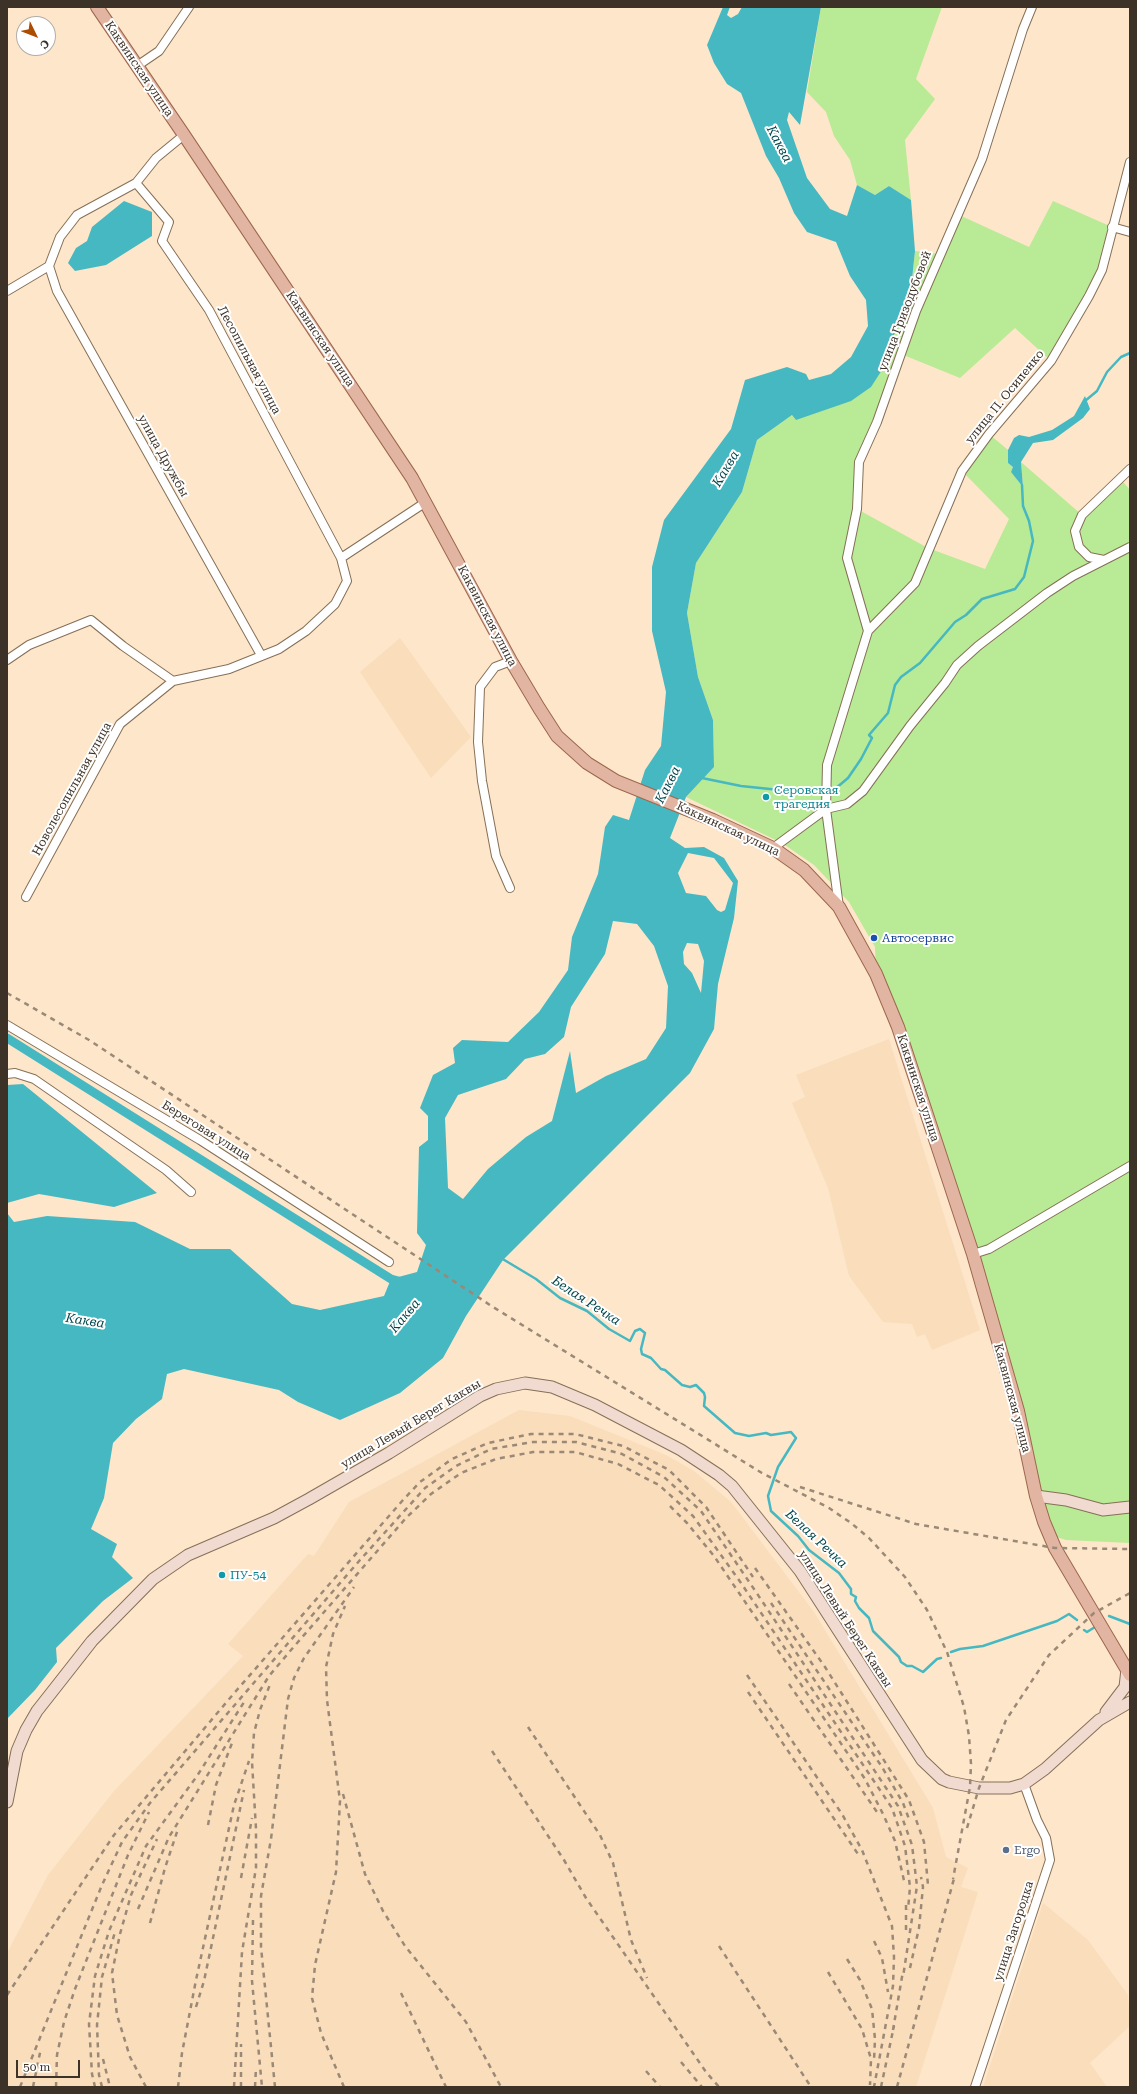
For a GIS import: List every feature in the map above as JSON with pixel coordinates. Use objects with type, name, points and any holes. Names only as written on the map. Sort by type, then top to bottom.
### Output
[{"type":"main road","name":"Каквинская улица","points":[[97,7],[412,478],[512,661],[557,736],[587,763],[616,781],[713,820],[772,848],[804,870],[839,907],[876,974],[898,1027],[973,1254],[1018,1411],[1036,1496],[1055,1548],[1128,1672]]},
{"type":"main road","name":"улица Левый Берег Каквы","points":[[7,1802],[17,1751],[26,1730],[37,1711],[92,1641],[154,1579],[188,1555],[274,1518],[309,1499],[389,1453],[480,1396],[496,1389],[525,1383],[552,1387],[589,1402],[681,1450],[719,1475],[743,1498],[800,1571],[922,1760],[933,1772],[949,1782],[970,1787],[1010,1788],[1024,1784],[1045,1769],[1099,1720],[1130,1702]]},
{"type":"main road","points":[[1036,1496],[1066,1500],[1103,1510],[1130,1507]]},
{"type":"main road","points":[[1099,1720],[1125,1687],[1128,1672]]},
{"type":"street","points":[[137,66],[160,51],[189,7]]},
{"type":"street","name":"улица Гризодубовой","points":[[868,631],[847,558],[857,509],[860,462],[877,422],[916,310],[982,159],[1023,29],[1032,7]]},
{"type":"street","points":[[7,291],[49,266],[60,237],[76,214],[136,183],[156,158],[184,135]]},
{"type":"street","name":"улица П. Осипенко","points":[[868,631],[915,583],[962,472],[989,434],[1051,361],[1089,296],[1102,270],[1130,162]]},
{"type":"street","name":"Лесопильная улица","points":[[136,183],[169,222],[162,241],[209,310],[341,558]]},
{"type":"street","points":[[1112,227],[1130,232]]},
{"type":"street","name":"улица Дружбы","points":[[49,266],[56,291],[261,656]]},
{"type":"street","points":[[1104,560],[1089,557],[1079,547],[1075,531],[1082,515],[1130,469]]},
{"type":"street","points":[[341,558],[426,502]]},
{"type":"street","points":[[772,848],[826,810],[847,804],[863,791],[910,726],[946,683],[957,665],[1019,614],[1073,576],[1130,547]]},
{"type":"street","name":"Новолесопильная улица","points":[[26,897],[120,724],[173,681],[229,669],[279,649],[306,631],[335,604],[347,581],[341,558]]},
{"type":"street","points":[[7,660],[29,645],[91,620],[123,646],[173,681]]},
{"type":"street","points":[[839,907],[826,810],[827,765],[868,631]]},
{"type":"street","points":[[510,888],[496,856],[482,781],[478,742],[480,687],[495,667],[512,661]]},
{"type":"street","name":"Береговая улица","points":[[7,1025],[200,1140],[388,1262]]},
{"type":"street","points":[[7,1074],[15,1073],[34,1079],[166,1170],[191,1192]]},
{"type":"street","points":[[973,1254],[989,1249],[1130,1166]]},
{"type":"street","name":"улица Загородка","points":[[975,2087],[1050,1860],[1046,1838],[1037,1820],[1024,1784]]},
{"type":"shaded area","points":[[400,638],[471,737],[431,778],[360,672]]},
{"type":"shaded area","points":[[889,1039],[980,1330],[932,1350],[925,1334],[917,1337],[912,1324],[883,1322],[849,1276],[828,1188],[792,1103],[805,1097],[796,1075]]},
{"type":"shaded area","points":[[519,1410],[570,1416],[666,1455],[694,1471],[731,1502],[814,1612],[933,1808],[946,1857],[968,1868],[961,1887],[978,1892],[916,2087],[7,2087],[7,1953],[48,1875],[114,1791],[243,1656],[228,1644],[308,1554],[314,1556],[349,1502]]},
{"type":"shaded area","points":[[1043,1903],[1088,1940],[1128,1995],[1130,2026],[1090,2063],[1107,2087],[983,2087]]},
{"type":"green space","points":[[821,7],[942,7],[916,79],[935,99],[905,140],[911,200],[889,186],[875,195],[857,185],[850,160],[834,136],[826,112],[807,92]]},
{"type":"green space","points":[[1053,201],[1112,227],[1102,270],[1051,361],[1015,328],[960,378],[901,354],[859,462],[857,509],[928,548],[985,569],[1009,519],[962,471],[989,434],[1008,450],[1008,463],[1013,467],[1011,472],[1023,486],[1021,462],[1082,515],[1119,477],[1130,490],[1130,1543],[1066,1540],[1050,1535],[1018,1411],[876,974],[875,947],[849,902],[814,865],[782,843],[686,797],[714,767],[713,720],[698,677],[687,613],[696,563],[742,492],[757,440],[792,415],[796,420],[888,344],[899,327],[910,298],[915,251],[939,254],[957,214],[1029,247]]},
{"type":"water","name":"Каква","points":[[723,7],[730,7],[727,15],[731,18],[738,14],[742,7],[821,7],[800,125],[789,112],[787,120],[807,178],[830,209],[847,216],[857,185],[875,195],[889,186],[911,200],[915,251],[910,298],[899,327],[888,344],[891,356],[871,387],[851,401],[796,420],[792,415],[757,440],[742,492],[696,563],[687,613],[698,677],[713,720],[714,767],[686,797],[670,838],[685,848],[704,847],[724,858],[738,881],[734,918],[718,984],[714,1029],[690,1073],[503,1260],[466,1316],[443,1358],[400,1393],[340,1420],[298,1402],[279,1390],[184,1369],[167,1374],[162,1399],[136,1419],[113,1443],[104,1498],[91,1529],[117,1544],[112,1557],[133,1578],[103,1601],[56,1648],[57,1662],[35,1690],[7,1719],[7,1213],[14,1222],[47,1216],[135,1222],[190,1249],[230,1249],[292,1304],[320,1310],[384,1296],[391,1279],[417,1272],[426,1245],[417,1233],[419,1147],[428,1140],[428,1116],[420,1108],[433,1075],[455,1063],[453,1048],[462,1040],[508,1042],[539,1012],[568,970],[572,937],[598,874],[605,827],[613,815],[629,820],[645,770],[661,746],[666,692],[652,631],[652,567],[664,520],[731,429],[745,380],[787,367],[806,374],[809,380],[831,374],[851,357],[868,326],[866,300],[850,276],[836,242],[807,232],[794,213],[779,178],[766,156],[741,93],[727,84],[714,63],[707,45]],"holes":[[[688,853],[714,858],[733,883],[725,910],[721,912],[717,910],[706,896],[686,893],[678,873]],[[613,921],[637,924],[654,946],[668,986],[666,1028],[646,1059],[606,1076],[576,1093],[570,1051],[552,1121],[526,1137],[488,1169],[463,1199],[448,1188],[445,1118],[458,1095],[506,1079],[525,1059],[545,1054],[564,1037],[571,1007],[605,954]],[[687,943],[698,944],[704,961],[701,993],[692,973],[684,964],[683,952]]]},
{"type":"water","points":[[124,201],[152,212],[152,236],[106,265],[75,271],[68,263],[76,248],[87,241],[92,227]]},
{"type":"water","points":[[1085,396],[1090,409],[1083,418],[1053,440],[1033,443],[1021,462],[1023,487],[1011,472],[1013,467],[1008,463],[1008,450],[1014,438],[1019,435],[1029,437],[1052,430],[1074,416]]},
{"type":"water","points":[[23,1084],[157,1193],[114,1207],[39,1194],[7,1203],[7,1085]]},
{"type":"waterway","points":[[1085,401],[1097,391],[1107,372],[1121,357],[1130,353]]},
{"type":"waterway","points":[[829,794],[848,778],[861,759],[872,738],[869,735],[888,713],[895,685],[901,677],[920,663],[955,622],[966,615],[982,599],[1015,589],[1024,577],[1033,541],[1029,521],[1023,506],[1022,485]]},
{"type":"waterway","points":[[702,778],[741,786],[818,794]]},
{"type":"waterway","points":[[7,1038],[391,1279],[402,1282]]},
{"type":"waterway","name":"Белая Речка","points":[[501,1258],[536,1279],[560,1298],[587,1311],[609,1329],[630,1341],[635,1331],[640,1329],[645,1333],[641,1349],[642,1354],[651,1358],[661,1369],[665,1370],[682,1385],[690,1387],[696,1385],[704,1393],[704,1406],[735,1433],[749,1436],[766,1433],[771,1435],[791,1432],[796,1438],[778,1467],[768,1496],[771,1511],[798,1536],[809,1550],[839,1573],[851,1589],[851,1594],[856,1597],[855,1601],[859,1608],[869,1618],[873,1631],[899,1657],[901,1662],[923,1672],[937,1659],[941,1658]]},
{"type":"waterway","name":"Белая Речка","points":[[951,1652],[960,1649],[983,1646],[1057,1621],[1069,1614],[1077,1620]]},
{"type":"waterway","name":"Белая Речка","points":[[1109,1616],[1130,1624]]},
{"type":"waterway","name":"Белая Речка","points":[[1084,1630],[1087,1632],[1095,1627]]},
{"type":"railway","points":[[7,993],[89,1040],[493,1307],[762,1473],[829,1508],[869,1538],[905,1577],[927,1610],[947,1652],[964,1707],[969,1736],[971,1764],[970,1787],[953,1879]]},
{"type":"railway","points":[[7,1995],[114,1835],[236,1691],[403,1500],[420,1482],[452,1459],[488,1443],[531,1434],[575,1434],[623,1446],[669,1470],[706,1507],[753,1577]]},
{"type":"railway","points":[[20,2087],[102,1885],[122,1842],[150,1803],[360,1560],[425,1488],[456,1466],[491,1449],[533,1442],[576,1442],[622,1454],[664,1477],[701,1511],[898,1806],[912,1845],[917,1886],[903,1977]]},
{"type":"railway","points":[[138,1909],[169,1837],[269,1676],[406,1518],[431,1494],[461,1473],[496,1459],[533,1452],[575,1452],[618,1464],[659,1485],[693,1516],[741,1583],[892,1808],[905,1846],[910,1887],[908,1910]]},
{"type":"railway","points":[[800,1487],[916,1524],[1055,1548],[1130,1549]]},
{"type":"railway","points":[[670,1506],[687,1523],[714,1556],[865,1779],[895,1841],[905,1885]]},
{"type":"railway","points":[[755,1568],[825,1667],[909,1800],[924,1842],[928,1885]]},
{"type":"railway","points":[[275,2087],[261,1947],[261,1896],[271,1839],[288,1699],[294,1678],[304,1658],[354,1587]]},
{"type":"railway","points":[[967,1828],[979,1788],[1006,1720],[1049,1655],[1094,1613],[1130,1593]]},
{"type":"railway","points":[[771,1603],[882,1767],[903,1803],[909,1819]]},
{"type":"railway","points":[[344,2087],[321,2033],[312,1998],[315,1965],[336,1872],[340,1801],[327,1700],[326,1667],[333,1634],[345,1606]]},
{"type":"railway","points":[[747,1675],[842,1814],[862,1850],[892,1926],[894,1957],[893,1986],[874,2087]]},
{"type":"railway","points":[[234,2087],[242,1952],[256,1868],[256,1829],[252,1762],[254,1733],[260,1710],[271,1682]]},
{"type":"railway","points":[[789,1684],[879,1815]]},
{"type":"railway","points":[[748,1692],[860,1857]]},
{"type":"railway","points":[[95,2087],[92,2074],[89,2024],[95,1976],[109,1931],[146,1846],[197,1776],[246,1699]]},
{"type":"railway","points":[[528,1727],[600,1835],[613,1863],[631,1940],[647,1978]]},
{"type":"railway","points":[[208,1825],[216,1785],[232,1743]]},
{"type":"railway","points":[[492,1751],[564,1860],[586,1898],[706,2072],[719,2087]]},
{"type":"railway","points":[[178,2087],[182,2053],[196,1980],[234,1805],[249,1761]]},
{"type":"railway","points":[[196,2007],[204,1981],[244,1790]]},
{"type":"railway","points":[[343,1794],[365,1874],[383,1911],[405,1946],[466,2022],[501,2087]]},
{"type":"railway","points":[[56,2087],[57,2055],[64,2022],[75,1989],[128,1855],[149,1812]]},
{"type":"railway","points":[[241,1878],[252,1818]]},
{"type":"railway","points":[[150,1923],[165,1868],[178,1829]]},
{"type":"railway","points":[[146,2087],[130,2057],[117,2015],[112,1973],[120,1934],[131,1895],[157,1839]]},
{"type":"railway","points":[[897,2087],[955,1875]]},
{"type":"railway","points":[[910,1968],[919,1928],[923,1887],[921,1877]]},
{"type":"railway","points":[[906,1905],[906,1933]]},
{"type":"railway","points":[[253,1920],[252,1981],[262,2087]]},
{"type":"railway","points":[[102,2087],[99,2075],[97,2025],[102,1977],[115,1932]]},
{"type":"railway","points":[[874,1941],[882,1958],[888,1992]]},
{"type":"railway","points":[[719,1946],[811,2087]]},
{"type":"railway","points":[[847,1959],[860,1980],[872,2009],[875,2039],[874,2061]]},
{"type":"railway","points":[[893,2030],[903,1971]]},
{"type":"railway","points":[[828,1972],[862,2029],[871,2059],[870,2085]]},
{"type":"railway","points":[[401,1993],[446,2087]]},
{"type":"railway","points":[[881,2087],[894,2026]]},
{"type":"railway","points":[[241,2044],[241,2087]]},
{"type":"railway","points":[[33,2087],[41,2048]]},
{"type":"railway","points":[[103,2059],[110,2087]]},
{"type":"railway","points":[[681,2062],[702,2087]]},
{"type":"railway","points":[[255,2087],[256,2068]]},
{"type":"railway","points":[[646,2071],[660,2087]]},
{"type":"place","name":"Серовская трагедия","points":[[766,797]]},
{"type":"place","name":"Автосервис","points":[[874,938]]},
{"type":"place","name":"ПУ-54","points":[[222,1575]]},
{"type":"place","name":"Ergo","points":[[1006,1850]]}]
